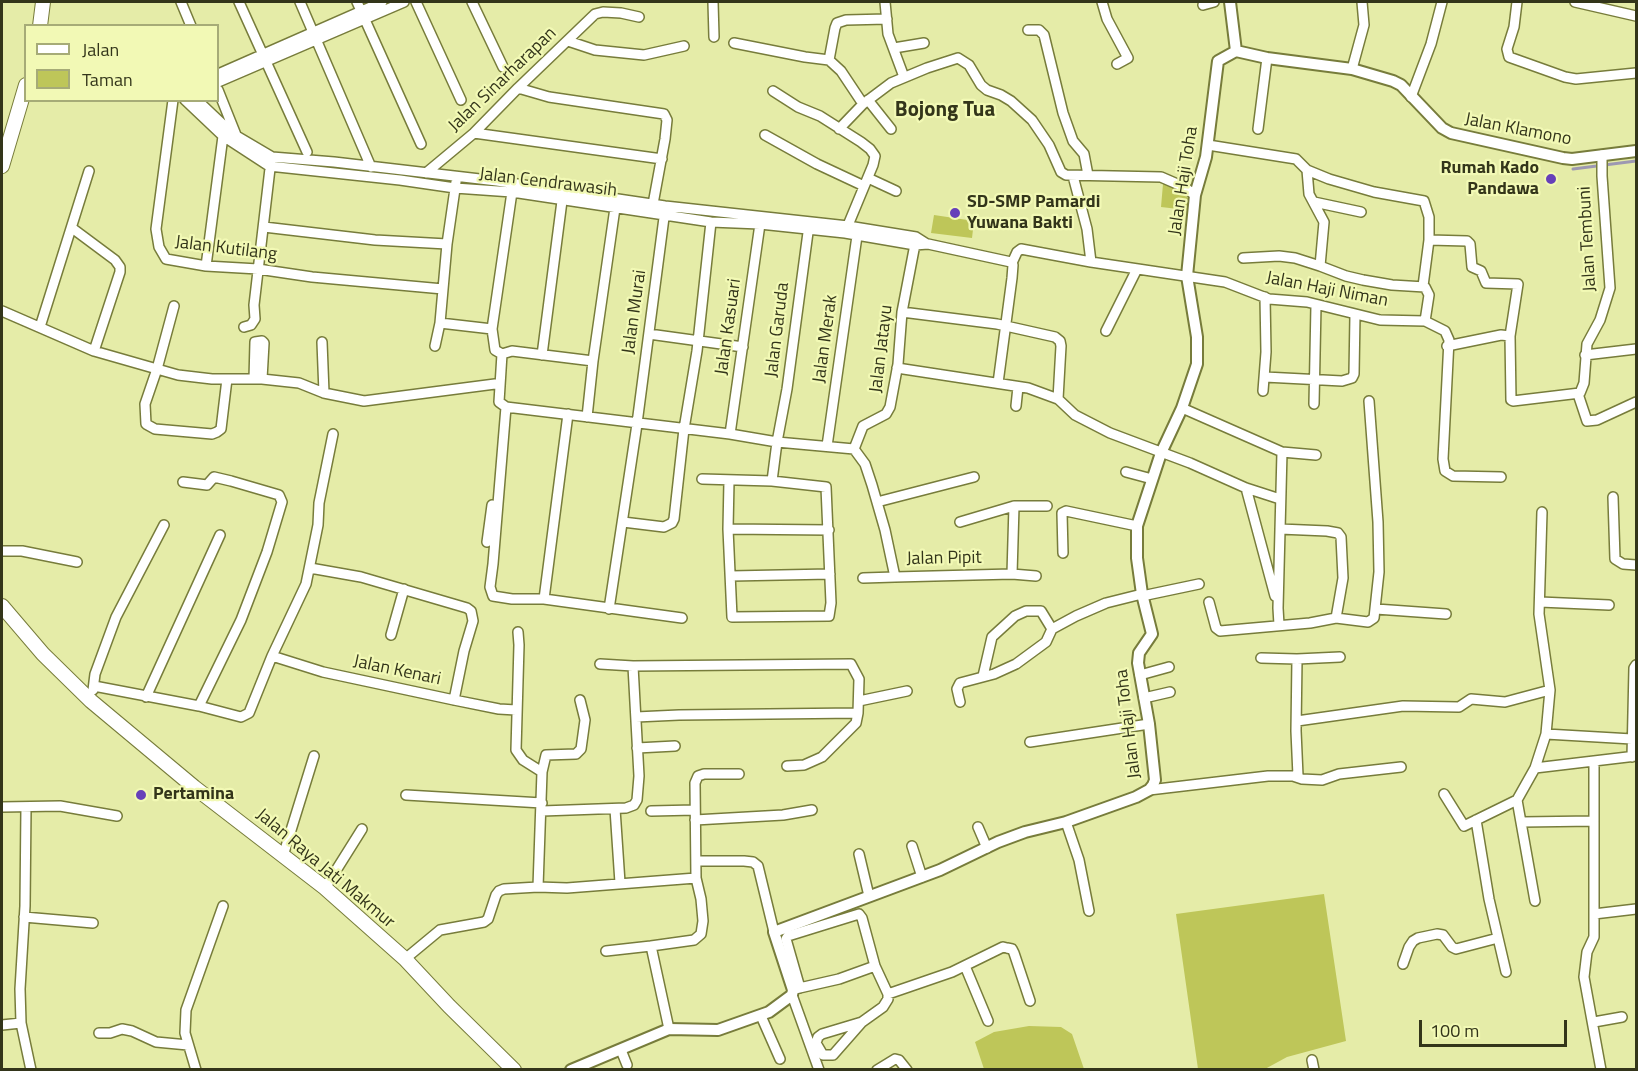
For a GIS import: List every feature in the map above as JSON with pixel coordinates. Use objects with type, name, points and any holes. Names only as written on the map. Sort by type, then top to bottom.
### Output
[{"type":"main road","points":[[40,24],[43,2]]},
{"type":"main road","points":[[2,166],[5,141],[24,91]]},
{"type":"main road","name":"Jalan Raya Jati Makmur","points":[[2,606],[43,654],[91,701],[194,787],[325,888],[405,959],[514,1070]]},
{"type":"street","points":[[181,2],[189,24]]},
{"type":"street","points":[[239,2],[307,152]]},
{"type":"street","points":[[300,2],[371,167]]},
{"type":"street","points":[[219,74],[314,37],[361,10],[382,2]]},
{"type":"street","points":[[361,10],[404,2]]},
{"type":"street","points":[[416,2],[461,99]]},
{"type":"street","points":[[472,2],[503,67]]},
{"type":"street","points":[[713,2],[714,37]]},
{"type":"street","points":[[885,2],[888,34],[904,76]]},
{"type":"street","points":[[1102,2],[1107,19],[1128,58],[1117,64]]},
{"type":"street","points":[[1203,5],[1214,2]]},
{"type":"street","points":[[1230,2],[1236,51]]},
{"type":"street","points":[[1352,69],[1364,25],[1362,2]]},
{"type":"street","points":[[1411,97],[1431,44],[1442,2]]},
{"type":"street","points":[[1517,2],[1514,27],[1507,49],[1509,57],[1576,79],[1636,73]]},
{"type":"street","points":[[1575,2],[1636,16]]},
{"type":"street","points":[[361,10],[421,144]]},
{"type":"street","name":"Jalan Sinarharapan","points":[[424,173],[474,133],[595,14],[621,13],[639,17]]},
{"type":"street","points":[[829,60],[834,28],[837,23],[846,20],[887,19]]},
{"type":"street","points":[[1029,30],[1039,30],[1044,35],[1063,113],[1073,141],[1084,154],[1088,176]]},
{"type":"street","points":[[568,41],[595,50],[644,55],[684,46]]},
{"type":"street","points":[[734,43],[829,60],[891,129]]},
{"type":"street","points":[[894,48],[924,43]]},
{"type":"street","name":"Jalan Klamono","points":[[1236,51],[1267,58],[1352,69],[1393,81],[1401,85],[1442,128],[1451,133],[1563,158],[1602,163],[1636,151]]},
{"type":"street","name":"Jalan Haji Toha","points":[[774,932],[922,877],[1024,832],[1066,822],[1149,790],[1155,780],[1149,724],[1138,663],[1139,653],[1152,634],[1142,595],[1137,558],[1137,526],[1161,453],[1194,379],[1197,364],[1197,337],[1187,276],[1195,195],[1206,157],[1218,61],[1236,51]]},
{"type":"street","points":[[219,81],[263,58]]},
{"type":"street","points":[[839,129],[865,102],[904,76],[958,58],[969,65],[981,85],[1011,101],[1032,120],[1049,145],[1061,172],[1073,176],[1161,177],[1184,187],[1195,195]]},
{"type":"street","points":[[1258,129],[1267,58]]},
{"type":"street","points":[[518,88],[549,98],[656,111],[667,116],[654,204]]},
{"type":"street","points":[[772,91],[839,129],[870,149],[874,156],[873,165],[846,230]]},
{"type":"street","points":[[219,92],[238,137]]},
{"type":"street","name":"Jalan Kutilang","points":[[173,102],[156,229],[157,240],[165,259],[206,266],[258,269],[443,289]]},
{"type":"street","name":"Jalan Cendrawasih","points":[[187,102],[226,133],[271,161],[455,188],[512,192],[615,208],[846,230],[915,241],[1012,263]]},
{"type":"street","name":"Jalan Cendrawasih","points":[[199,102],[226,133],[238,137],[271,161],[342,163],[457,176],[654,204],[665,211],[711,222],[809,226]]},
{"type":"street","points":[[206,266],[226,133]]},
{"type":"street","points":[[474,133],[662,159]]},
{"type":"street","points":[[765,135],[817,164],[896,191]]},
{"type":"street","points":[[1208,145],[1296,159],[1307,170],[1329,179],[1374,192],[1424,201],[1429,217],[1429,240],[1423,286]]},
{"type":"street","points":[[244,327],[251,325],[255,319],[254,305],[271,161]]},
{"type":"street","name":"Jalan Tembuni","points":[[1580,391],[1587,344],[1600,320],[1610,288],[1602,163]]},
{"type":"street","points":[[1307,170],[1308,190],[1324,222],[1320,266]]},
{"type":"street","points":[[40,327],[89,171]]},
{"type":"street","points":[[420,183],[424,173]]},
{"type":"street","points":[[435,346],[440,322],[447,244],[457,176]]},
{"type":"street","points":[[1073,176],[1087,229],[1091,262]]},
{"type":"street","points":[[512,192],[492,329],[495,350],[502,354],[512,351],[593,361]]},
{"type":"street","points":[[542,355],[562,201]]},
{"type":"street","points":[[1314,202],[1361,212]]},
{"type":"street","points":[[587,417],[615,208]]},
{"type":"street","name":"Jalan Murai","points":[[609,609],[637,423],[665,211]]},
{"type":"street","points":[[623,522],[663,527],[672,523],[698,342],[711,222]]},
{"type":"street","name":"Jalan Kasuari","points":[[730,434],[760,225]]},
{"type":"street","name":"Jalan Garuda","points":[[772,481],[809,226]]},
{"type":"street","points":[[264,227],[375,240],[447,244]]},
{"type":"street","points":[[72,228],[115,260],[120,267],[94,351]]},
{"type":"street","name":"Jalan Cendrawasih","points":[[846,230],[857,236],[915,241]]},
{"type":"street","name":"Jalan Merak","points":[[827,446],[857,236]]},
{"type":"street","points":[[1429,240],[1467,241],[1470,244],[1472,267],[1481,271],[1486,283],[1518,285],[1510,336],[1511,400],[1580,391],[1587,421],[1597,420],[1636,402]]},
{"type":"street","name":"Jalan Jatayu","points":[[854,449],[863,426],[886,414],[890,407],[897,368],[902,312],[915,241]]},
{"type":"street","name":"Jalan Haji Niman","points":[[1012,263],[1021,249],[1225,282],[1265,297],[1380,320],[1425,321]]},
{"type":"street","points":[[1244,258],[1287,257],[1363,280],[1392,285],[1423,286],[1428,290],[1425,321],[1445,331],[1449,340],[1443,459],[1445,471],[1453,476],[1501,477]]},
{"type":"street","points":[[998,383],[1012,263]]},
{"type":"street","points":[[1106,331],[1137,269]]},
{"type":"street","points":[[1263,391],[1265,297]]},
{"type":"street","points":[[174,306],[145,404],[146,424],[155,429],[212,434],[218,432],[221,429],[227,379]]},
{"type":"street","points":[[1314,404],[1316,306]]},
{"type":"street","points":[[2,311],[94,351],[178,375],[299,383],[324,393],[364,401],[495,384]]},
{"type":"street","points":[[902,312],[1004,326],[1055,337],[1060,341],[1058,399]]},
{"type":"street","points":[[1264,377],[1348,380],[1353,374],[1355,315]]},
{"type":"street","points":[[440,322],[492,329]]},
{"type":"street","points":[[649,334],[743,347]]},
{"type":"street","points":[[1448,346],[1501,335],[1510,336]]},
{"type":"street","points":[[322,342],[324,393]]},
{"type":"street","points":[[1585,355],[1636,349]]},
{"type":"street","points":[[502,354],[502,405],[505,418],[490,592],[496,597],[544,599],[682,618]]},
{"type":"street","points":[[897,368],[998,383],[1058,399],[1075,415],[1089,423],[1246,488],[1281,500]]},
{"type":"street","points":[[1017,406],[1018,387]]},
{"type":"street","points":[[1209,602],[1216,628],[1220,631],[1310,623],[1336,618],[1368,622],[1374,618],[1379,572],[1378,522],[1369,401]]},
{"type":"street","points":[[502,405],[777,442],[854,449]]},
{"type":"street","points":[[1182,408],[1282,452],[1316,455]]},
{"type":"street","points":[[544,599],[568,414]]},
{"type":"street","points":[[487,542],[495,488],[498,431],[500,423],[505,418]]},
{"type":"street","points":[[94,686],[199,706],[241,717],[246,716],[253,706],[272,656],[306,584],[333,434]]},
{"type":"street","name":"Jalan Pipit","points":[[854,449],[865,464],[877,502],[895,577],[1012,574],[1035,576]]},
{"type":"street","points":[[1279,625],[1282,452]]},
{"type":"street","points":[[1126,472],[1152,479]]},
{"type":"street","points":[[183,482],[207,485],[214,477],[279,495],[282,502],[267,552],[241,620],[199,706]]},
{"type":"street","points":[[877,502],[975,477]]},
{"type":"street","points":[[702,479],[772,481],[826,486],[831,612],[829,616],[734,618],[731,615],[729,481]]},
{"type":"street","points":[[1246,488],[1278,608]]},
{"type":"street","points":[[1613,497],[1615,559],[1623,564],[1636,565]]},
{"type":"street","points":[[1012,574],[1014,506]]},
{"type":"street","points":[[960,522],[1014,506],[1047,506]]},
{"type":"street","points":[[1063,553],[1062,513],[1066,511],[1137,526]]},
{"type":"street","points":[[1444,794],[1464,826],[1518,800],[1535,768],[1546,734],[1550,690],[1539,602],[1542,512]]},
{"type":"street","points":[[91,701],[95,674],[116,617],[164,525]]},
{"type":"street","points":[[1280,529],[1327,531],[1341,537],[1343,578],[1336,618]]},
{"type":"street","points":[[728,530],[829,530]]},
{"type":"street","points":[[146,697],[220,536]]},
{"type":"street","points":[[2,551],[22,551],[77,562]]},
{"type":"street","points":[[310,568],[361,577],[471,611],[473,621],[454,700]]},
{"type":"street","points":[[731,576],[830,574]]},
{"type":"street","points":[[863,578],[895,577]]},
{"type":"street","points":[[960,702],[958,685],[994,674],[1016,664],[1046,642],[1052,629],[1106,603],[1199,585]]},
{"type":"street","points":[[391,635],[404,589]]},
{"type":"street","points":[[1539,602],[1609,605]]},
{"type":"street","points":[[1376,609],[1446,614]]},
{"type":"street","points":[[983,676],[992,637],[1015,616],[1026,611],[1041,612],[1052,629]]},
{"type":"street","points":[[518,632],[516,750],[518,755],[542,772]]},
{"type":"street","name":"Jalan Kenari","points":[[272,656],[323,672],[499,709],[516,710]]},
{"type":"street","points":[[1261,658],[1340,657]]},
{"type":"street","points":[[1297,659],[1298,776]]},
{"type":"street","points":[[600,664],[633,666],[851,664],[859,679],[856,723],[822,758],[804,765],[786,766]]},
{"type":"street","points":[[1535,768],[1634,757],[1632,739],[1634,668],[1636,665]]},
{"type":"street","points":[[406,795],[542,807],[615,809],[634,805],[637,800],[639,776],[633,666]]},
{"type":"street","points":[[1140,675],[1169,667]]},
{"type":"street","points":[[1297,722],[1403,706],[1459,707],[1471,699],[1505,702],[1550,690]]},
{"type":"street","points":[[859,701],[907,691]]},
{"type":"street","points":[[1144,698],[1170,692]]},
{"type":"street","points":[[538,887],[542,772],[546,755],[576,754],[581,749],[585,720],[580,700]]},
{"type":"street","points":[[636,717],[858,713]]},
{"type":"street","points":[[1030,742],[1149,724]]},
{"type":"street","points":[[1546,734],[1632,739]]},
{"type":"street","points":[[637,748],[675,746]]},
{"type":"street","points":[[283,856],[314,756]]},
{"type":"street","points":[[1594,761],[1594,937],[1587,952],[1584,976],[1601,1070]]},
{"type":"street","points":[[1149,790],[1268,776],[1298,776],[1302,779],[1322,780],[1343,774],[1401,767]]},
{"type":"street","points":[[606,951],[691,940],[700,936],[703,921],[696,878],[695,783],[698,776],[704,774],[739,774]]},
{"type":"street","points":[[1518,800],[1535,901]]},
{"type":"street","points":[[2,807],[60,806],[117,816]]},
{"type":"street","points":[[26,807],[20,988],[21,1023],[31,1070]]},
{"type":"street","points":[[615,809],[621,883]]},
{"type":"street","points":[[651,811],[695,815],[783,815],[812,810]]},
{"type":"street","points":[[1476,820],[1489,899],[1506,972]]},
{"type":"street","points":[[1522,822],[1594,821]]},
{"type":"street","points":[[1066,822],[1079,860],[1089,911]]},
{"type":"street","points":[[978,827],[987,848]]},
{"type":"street","points":[[325,888],[362,829]]},
{"type":"street","points":[[912,846],[922,877]]},
{"type":"street","points":[[859,854],[869,896]]},
{"type":"street","points":[[696,861],[753,862],[758,866],[774,932],[819,1070]]},
{"type":"street","points":[[405,959],[440,930],[484,922],[488,919],[499,891],[696,878]]},
{"type":"street","points":[[196,1070],[188,1045],[186,1010],[223,906]]},
{"type":"street","points":[[1593,914],[1636,909]]},
{"type":"street","points":[[795,991],[786,939],[788,936],[859,914],[888,999],[883,1007],[862,1022],[833,1055],[823,1055],[816,1043],[818,1037],[862,1022]]},
{"type":"street","points":[[24,917],[93,923]]},
{"type":"street","points":[[1403,964],[1409,947],[1418,938],[1443,935],[1456,949],[1498,938]]},
{"type":"street","points":[[651,946],[669,1029]]},
{"type":"street","points":[[888,994],[965,966],[1003,947],[1012,950],[1030,1001]]},
{"type":"street","points":[[571,1070],[669,1029],[718,1030],[761,1016],[795,991],[875,966]]},
{"type":"street","points":[[965,966],[988,1021]]},
{"type":"street","points":[[761,1016],[780,1059]]},
{"type":"street","points":[[1594,1022],[1622,1017]]},
{"type":"street","points":[[2,1024],[21,1023]]},
{"type":"street","points":[[99,1032],[110,1033],[122,1029],[156,1042],[188,1045]]},
{"type":"street","points":[[621,1050],[627,1065]]},
{"type":"street","points":[[877,1070],[895,1059],[899,1060],[907,1070]]},
{"type":"green space","points":[[1163,184],[1186,193],[1189,202],[1187,210],[1161,207]]},
{"type":"green space","points":[[934,215],[974,221],[972,238],[931,233]]},
{"type":"green space","points":[[1324,894],[1346,1041],[1287,1057],[1265,1069],[1198,1069],[1176,914]]},
{"type":"green space","points":[[1029,1026],[1061,1027],[1072,1034],[1084,1069],[984,1069],[975,1042],[994,1032]]},
{"type":"waterway","points":[[1573,169],[1636,161]]},
{"type":"place","name":"Rumah Kado Pandawa","points":[[1551,179]]},
{"type":"place","name":"SD-SMP Pamardi Yuwana Bakti","points":[[955,213]]},
{"type":"place","name":"Pertamina","points":[[141,795]]},
{"type":"district","name":"Bojong Tua","points":[[945,111]]}]
